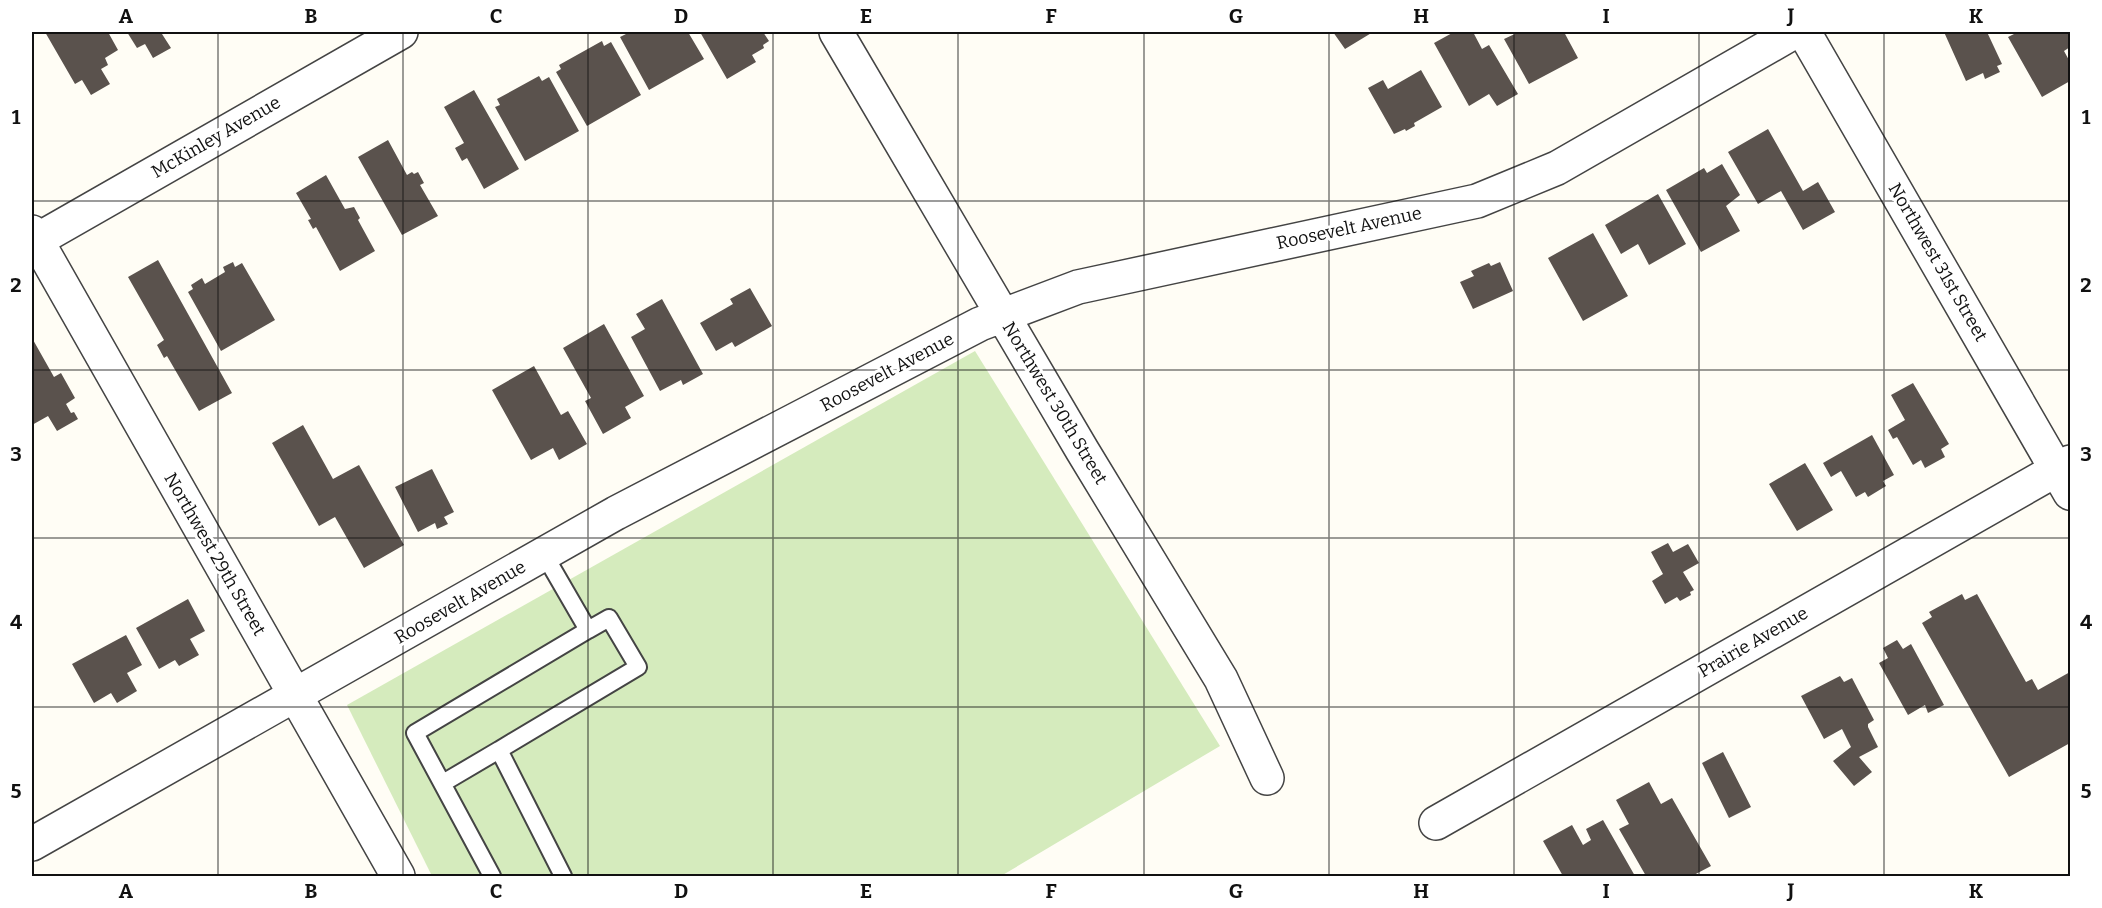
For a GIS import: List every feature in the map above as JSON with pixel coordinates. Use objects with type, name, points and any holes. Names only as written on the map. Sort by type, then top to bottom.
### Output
[{"type":"street","name":"McKinley Avenue","points":[[33,238],[401,32]]},
{"type":"street","name":"Northwest 30th Street","points":[[836,32],[1221,679],[1267,778]]},
{"type":"street","name":"Roosevelt Avenue","points":[[32,844],[616,513],[980,324],[1078,287],[1476,201],[1557,168],[1794,32]]},
{"type":"street","name":"Northwest 31st Street","points":[[1804,32],[2066,475]]},
{"type":"street","name":"Northwest 29th Street","points":[[33,238],[398,876]]},
{"type":"street","name":"Prairie Avenue","points":[[1436,823],[2066,475]]},
{"type":"lane","points":[[544,554],[588,630]]},
{"type":"lane","points":[[442,783],[638,667],[609,618],[415,733],[492,876]]},
{"type":"lane","points":[[499,750],[563,876]]},
{"type":"green space","points":[[975,351],[1220,746],[1001,876],[432,876],[347,705]]},
{"type":"building","points":[[45,32],[108,32],[118,50],[105,58],[108,65],[101,69],[110,84],[91,95],[82,80],[75,84]]},
{"type":"building","points":[[127,32],[166,32],[162,34],[171,48],[153,58],[145,44],[137,48]]},
{"type":"building","points":[[624,32],[688,32],[704,59],[649,90],[620,37],[626,34]]},
{"type":"building","points":[[700,32],[763,32],[769,41],[763,45],[764,48],[752,55],[756,62],[727,79]]},
{"type":"building","points":[[1333,32],[1373,32],[1345,49]]},
{"type":"building","points":[[1454,32],[1473,32],[1482,49],[1489,45],[1518,94],[1497,106],[1489,94],[1469,106],[1434,43]]},
{"type":"building","points":[[1519,32],[1564,32],[1578,58],[1529,84],[1504,39]]},
{"type":"building","points":[[1944,32],[1987,32],[2002,64],[1997,66],[2000,72],[1985,79],[1983,73],[1966,81]]},
{"type":"building","points":[[2018,32],[2069,32],[2070,47],[2064,51],[2070,62],[2070,81],[2042,97],[2008,37]]},
{"type":"building","points":[[602,41],[604,46],[611,42],[641,95],[587,126],[556,72],[561,69],[559,65]]},
{"type":"building","points":[[1421,70],[1442,107],[1414,123],[1415,126],[1394,134],[1368,88],[1383,80],[1388,89]]},
{"type":"building","points":[[539,76],[542,81],[549,77],[579,131],[525,161],[495,107],[500,105],[497,99]]},
{"type":"building","points":[[474,90],[519,169],[484,189],[467,158],[462,161],[455,148],[464,143],[444,107]]},
{"type":"building","points":[[1768,129],[1803,191],[1818,182],[1835,212],[1803,230],[1781,191],[1758,204],[1728,152]]},
{"type":"building","points":[[388,140],[407,175],[418,172],[424,183],[420,185],[438,216],[402,235],[358,157]]},
{"type":"building","points":[[1722,164],[1740,195],[1726,206],[1740,231],[1701,252],[1666,190],[1704,168],[1707,173]]},
{"type":"building","points":[[326,175],[345,209],[354,207],[360,218],[358,220],[375,251],[340,271],[316,227],[313,229],[308,220],[311,219],[296,193]]},
{"type":"building","points":[[1658,194],[1686,244],[1649,265],[1638,244],[1621,254],[1605,225]]},
{"type":"building","points":[[1593,233],[1628,296],[1583,321],[1548,258]]},
{"type":"building","points":[[158,260],[232,393],[199,411],[167,356],[164,358],[157,345],[164,340],[128,277]]},
{"type":"building","points":[[233,262],[235,267],[242,263],[275,320],[221,351],[188,292],[193,289],[191,285],[202,278],[205,284],[225,272],[223,267]]},
{"type":"building","points":[[1500,262],[1513,291],[1473,309],[1460,282],[1474,276],[1471,271],[1489,263],[1491,266]]},
{"type":"building","points":[[750,288],[772,326],[735,347],[732,342],[716,351],[700,323],[733,304],[730,299]]},
{"type":"building","points":[[662,299],[703,374],[683,385],[681,380],[660,391],[631,337],[645,329],[636,314]]},
{"type":"building","points":[[604,324],[644,396],[625,407],[631,418],[603,434],[585,401],[591,398],[563,348]]},
{"type":"building","points":[[32,338],[54,377],[61,373],[75,398],[66,404],[78,419],[57,431],[48,416],[32,425]]},
{"type":"building","points":[[534,366],[561,415],[568,411],[587,444],[559,460],[553,448],[531,460],[492,390]]},
{"type":"building","points":[[1913,383],[1949,444],[1941,449],[1945,457],[1925,468],[1921,460],[1913,465],[1897,437],[1893,439],[1888,430],[1905,420],[1891,395]]},
{"type":"building","points":[[303,425],[333,479],[359,465],[404,545],[364,568],[335,517],[319,526],[272,443]]},
{"type":"building","points":[[1872,435],[1894,475],[1883,481],[1886,486],[1868,497],[1865,492],[1856,497],[1841,471],[1831,477],[1823,463]]},
{"type":"building","points":[[1805,463],[1833,510],[1797,531],[1769,484]]},
{"type":"building","points":[[432,469],[454,512],[444,517],[448,524],[437,529],[435,523],[418,532],[395,487]]},
{"type":"building","points":[[1668,543],[1673,552],[1688,544],[1699,563],[1683,572],[1694,590],[1690,592],[1691,595],[1680,601],[1677,597],[1665,604],[1652,581],[1663,574],[1651,552]]},
{"type":"building","points":[[1962,594],[1965,600],[1977,594],[2026,682],[2032,679],[2038,690],[2070,672],[2070,743],[2009,777],[1922,623],[1932,617],[1929,612]]},
{"type":"building","points":[[188,599],[205,631],[190,639],[199,655],[179,666],[175,660],[159,669],[136,628]]},
{"type":"building","points":[[126,635],[142,665],[127,673],[137,691],[117,703],[111,693],[94,703],[72,664]]},
{"type":"building","points":[[1897,640],[1903,649],[1911,644],[1944,705],[1928,713],[1925,705],[1908,715],[1879,663],[1888,658],[1883,648]]},
{"type":"building","points":[[1840,676],[1844,682],[1852,678],[1874,720],[1868,724],[1868,727],[1878,747],[1859,757],[1872,772],[1854,786],[1833,761],[1851,747],[1842,729],[1824,739],[1801,696]]},
{"type":"building","points":[[1723,752],[1751,807],[1729,818],[1702,763]]},
{"type":"building","points":[[1649,782],[1661,804],[1672,798],[1711,866],[1692,876],[1646,876],[1619,829],[1629,824],[1616,800]]},
{"type":"building","points":[[1603,820],[1635,876],[1563,876],[1543,841],[1572,825],[1583,845],[1591,840],[1586,829]]}]
